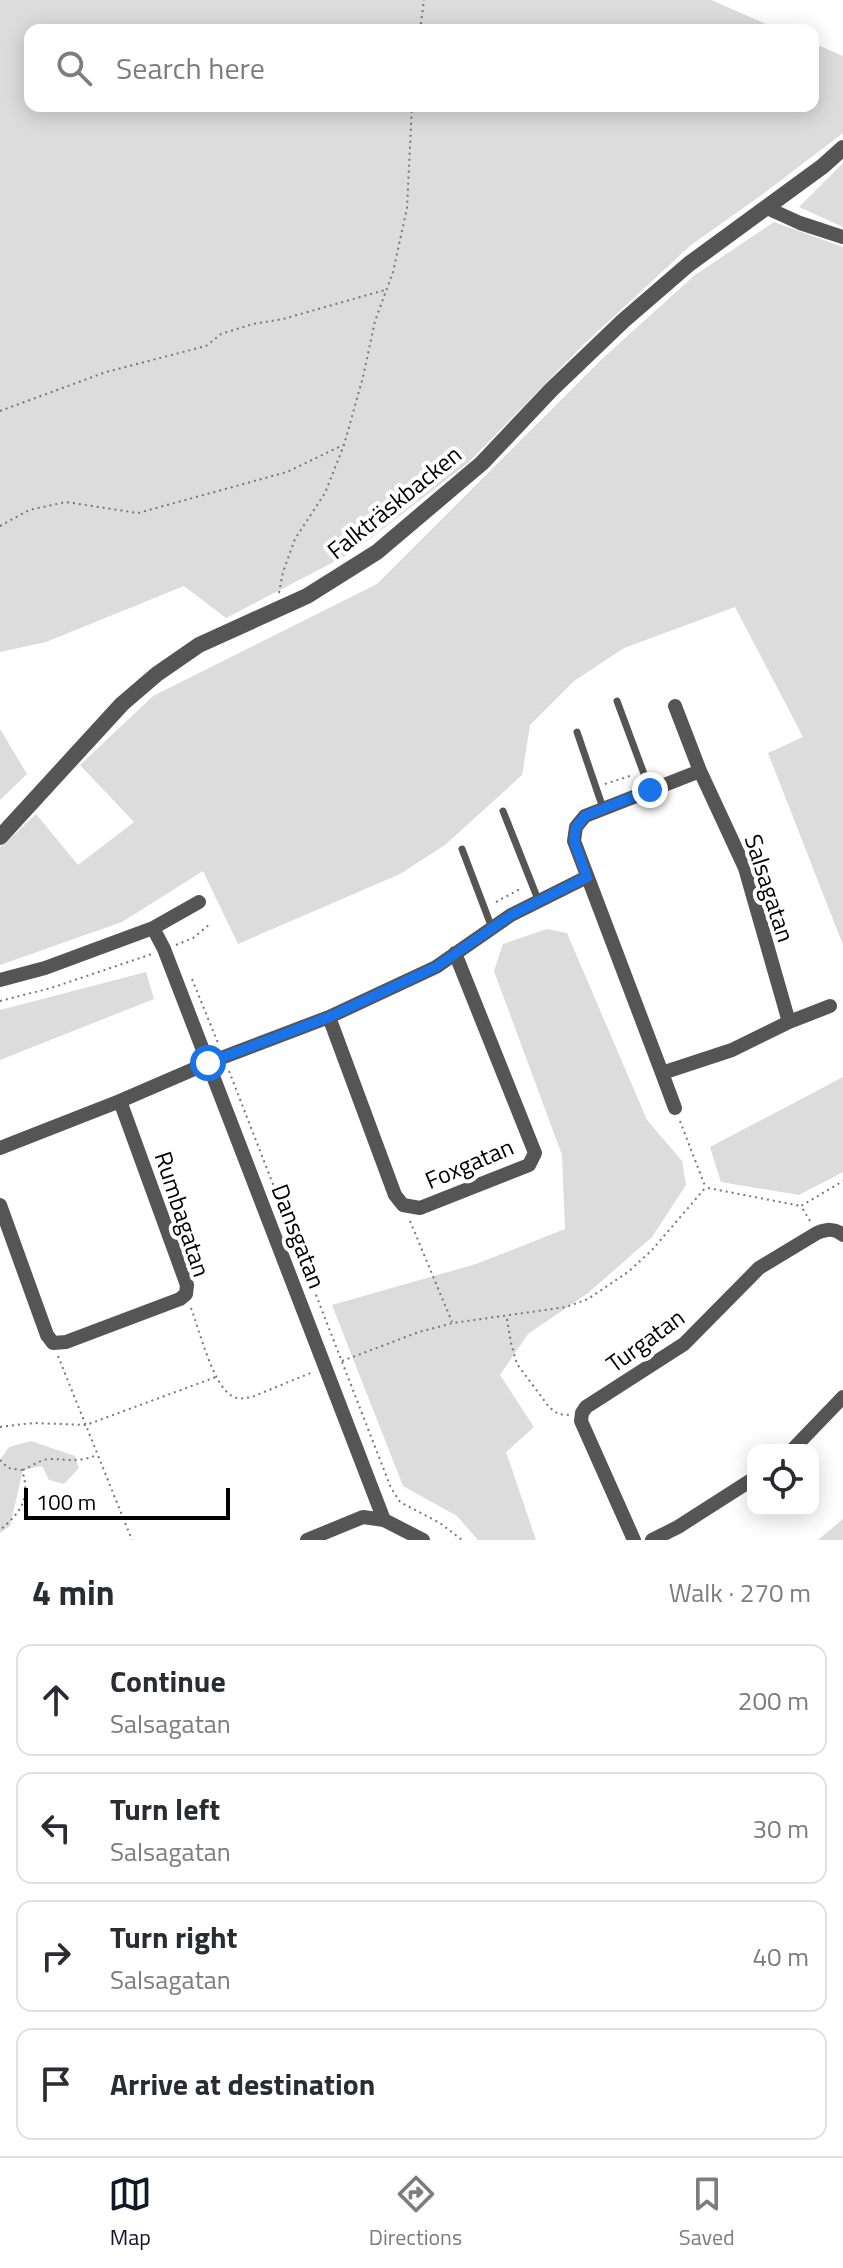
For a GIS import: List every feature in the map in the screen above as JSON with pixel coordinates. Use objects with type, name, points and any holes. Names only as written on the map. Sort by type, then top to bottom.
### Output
[{"type":"street","name":"Falkträskbacken","points":[[0,837],[122,704],[157,674],[199,645],[307,596],[377,552],[482,463],[551,390],[623,321],[689,264],[843,148]]},
{"type":"street","points":[[767,208],[843,237]]},
{"type":"street","name":"Salsagatan","points":[[675,706],[700,771],[745,868],[789,1022]]},
{"type":"street","points":[[675,1108],[574,841],[576,827],[585,816],[700,771]]},
{"type":"street","points":[[0,1148],[329,1017],[436,967],[511,915],[587,877]]},
{"type":"street","points":[[0,980],[45,968],[153,928],[199,902]]},
{"type":"street","name":"Dansgatan","points":[[153,928],[164,949],[384,1520]]},
{"type":"street","name":"Foxgatan","points":[[329,1017],[395,1195],[403,1205],[420,1208],[529,1165],[535,1153],[455,953]]},
{"type":"street","points":[[662,1073],[732,1050],[830,1006]]},
{"type":"street","name":"Rumbagatan","points":[[53,1343],[66,1342],[180,1299],[186,1294],[187,1285],[120,1101]]},
{"type":"street","points":[[0,1205],[47,1335],[53,1343]]},
{"type":"street","points":[[817,1233],[837,1230],[843,1235]]},
{"type":"street","name":"Turgatan","points":[[582,1413],[586,1407],[684,1344],[759,1268],[817,1233]]},
{"type":"street","points":[[798,1444],[843,1397]]},
{"type":"street","points":[[582,1413],[581,1421],[634,1540]]},
{"type":"street","points":[[652,1540],[747,1483]]},
{"type":"street","points":[[307,1540],[363,1517],[384,1520],[423,1540]]},
{"type":"lane","points":[[617,701],[650,790]]},
{"type":"lane","points":[[577,732],[603,808]]},
{"type":"lane","points":[[503,811],[539,902]]},
{"type":"lane","points":[[462,849],[492,928]]},
{"type":"path","points":[[421,24],[424,0]]},
{"type":"path","points":[[276,611],[283,572],[295,539],[325,493],[344,445],[375,321],[393,272],[407,208],[412,112]]},
{"type":"path","points":[[0,411],[106,372],[206,346],[221,334],[387,289]]},
{"type":"path","points":[[0,526],[29,510],[66,502],[138,513],[287,472],[344,445]]},
{"type":"path","points":[[596,787],[643,771]]},
{"type":"path","points":[[484,909],[532,883]]},
{"type":"path","points":[[0,1001],[127,964],[193,938],[210,924]]},
{"type":"path","points":[[189,972],[391,1488],[400,1502],[440,1523],[462,1540]]},
{"type":"path","points":[[675,1108],[706,1187]]},
{"type":"path","points":[[706,1187],[801,1206],[843,1181]]},
{"type":"path","points":[[186,1294],[224,1390],[241,1399],[252,1397],[419,1332],[453,1323],[566,1307],[588,1299],[628,1272],[652,1250],[706,1187]]},
{"type":"path","points":[[403,1205],[453,1323]]},
{"type":"path","points":[[801,1206],[817,1233]]},
{"type":"path","points":[[506,1317],[517,1364],[549,1407],[566,1416],[582,1413]]},
{"type":"path","points":[[53,1343],[132,1540]]},
{"type":"path","points":[[0,1427],[33,1423],[86,1425],[217,1377]]},
{"type":"path","points":[[0,1460],[8,1468],[22,1470],[45,1459],[85,1460],[98,1454]]},
{"type":"path","points":[[0,1530],[19,1514],[26,1483],[22,1470]]},
{"type":"shaded area","points":[[0,0],[711,0],[766,24],[24,24],[24,112],[819,112],[819,46],[843,56],[843,133],[691,245],[584,344],[469,462],[353,552],[226,618],[184,586],[46,642],[0,652]]},
{"type":"shaded area","points":[[843,163],[843,227],[799,207]]},
{"type":"shaded area","points":[[774,222],[843,247],[843,945],[768,753],[803,737],[735,607],[624,648],[574,681],[530,725],[522,775],[445,845],[400,874],[238,944],[203,871],[122,922],[0,965],[0,848],[36,814],[78,865],[134,822],[80,765],[153,696],[377,584],[603,358],[695,275]]},
{"type":"shaded area","points":[[0,729],[27,774],[0,800]]},
{"type":"shaded area","points":[[547,929],[567,933],[647,1120],[682,1161],[686,1185],[652,1237],[588,1293],[528,1334],[500,1375],[534,1427],[506,1452],[536,1540],[478,1540],[457,1516],[403,1486],[332,1305],[476,1264],[565,1229],[562,1155],[494,971],[503,944]]},
{"type":"shaded area","points":[[146,972],[154,999],[0,1060],[0,1010]]},
{"type":"shaded area","points":[[843,1077],[843,1172],[799,1195],[721,1182],[710,1147]]},
{"type":"shaded area","points":[[31,1441],[75,1456],[79,1468],[64,1484],[49,1480],[42,1466],[23,1470],[10,1526],[0,1533],[0,1460],[9,1447]]},
{"type":"shaded area","points":[[843,1519],[843,1540],[818,1540]]},
{"type":"route","points":[[208,1063],[329,1017],[436,967],[511,915],[587,877],[574,841],[576,827],[585,816],[650,790]]}]
